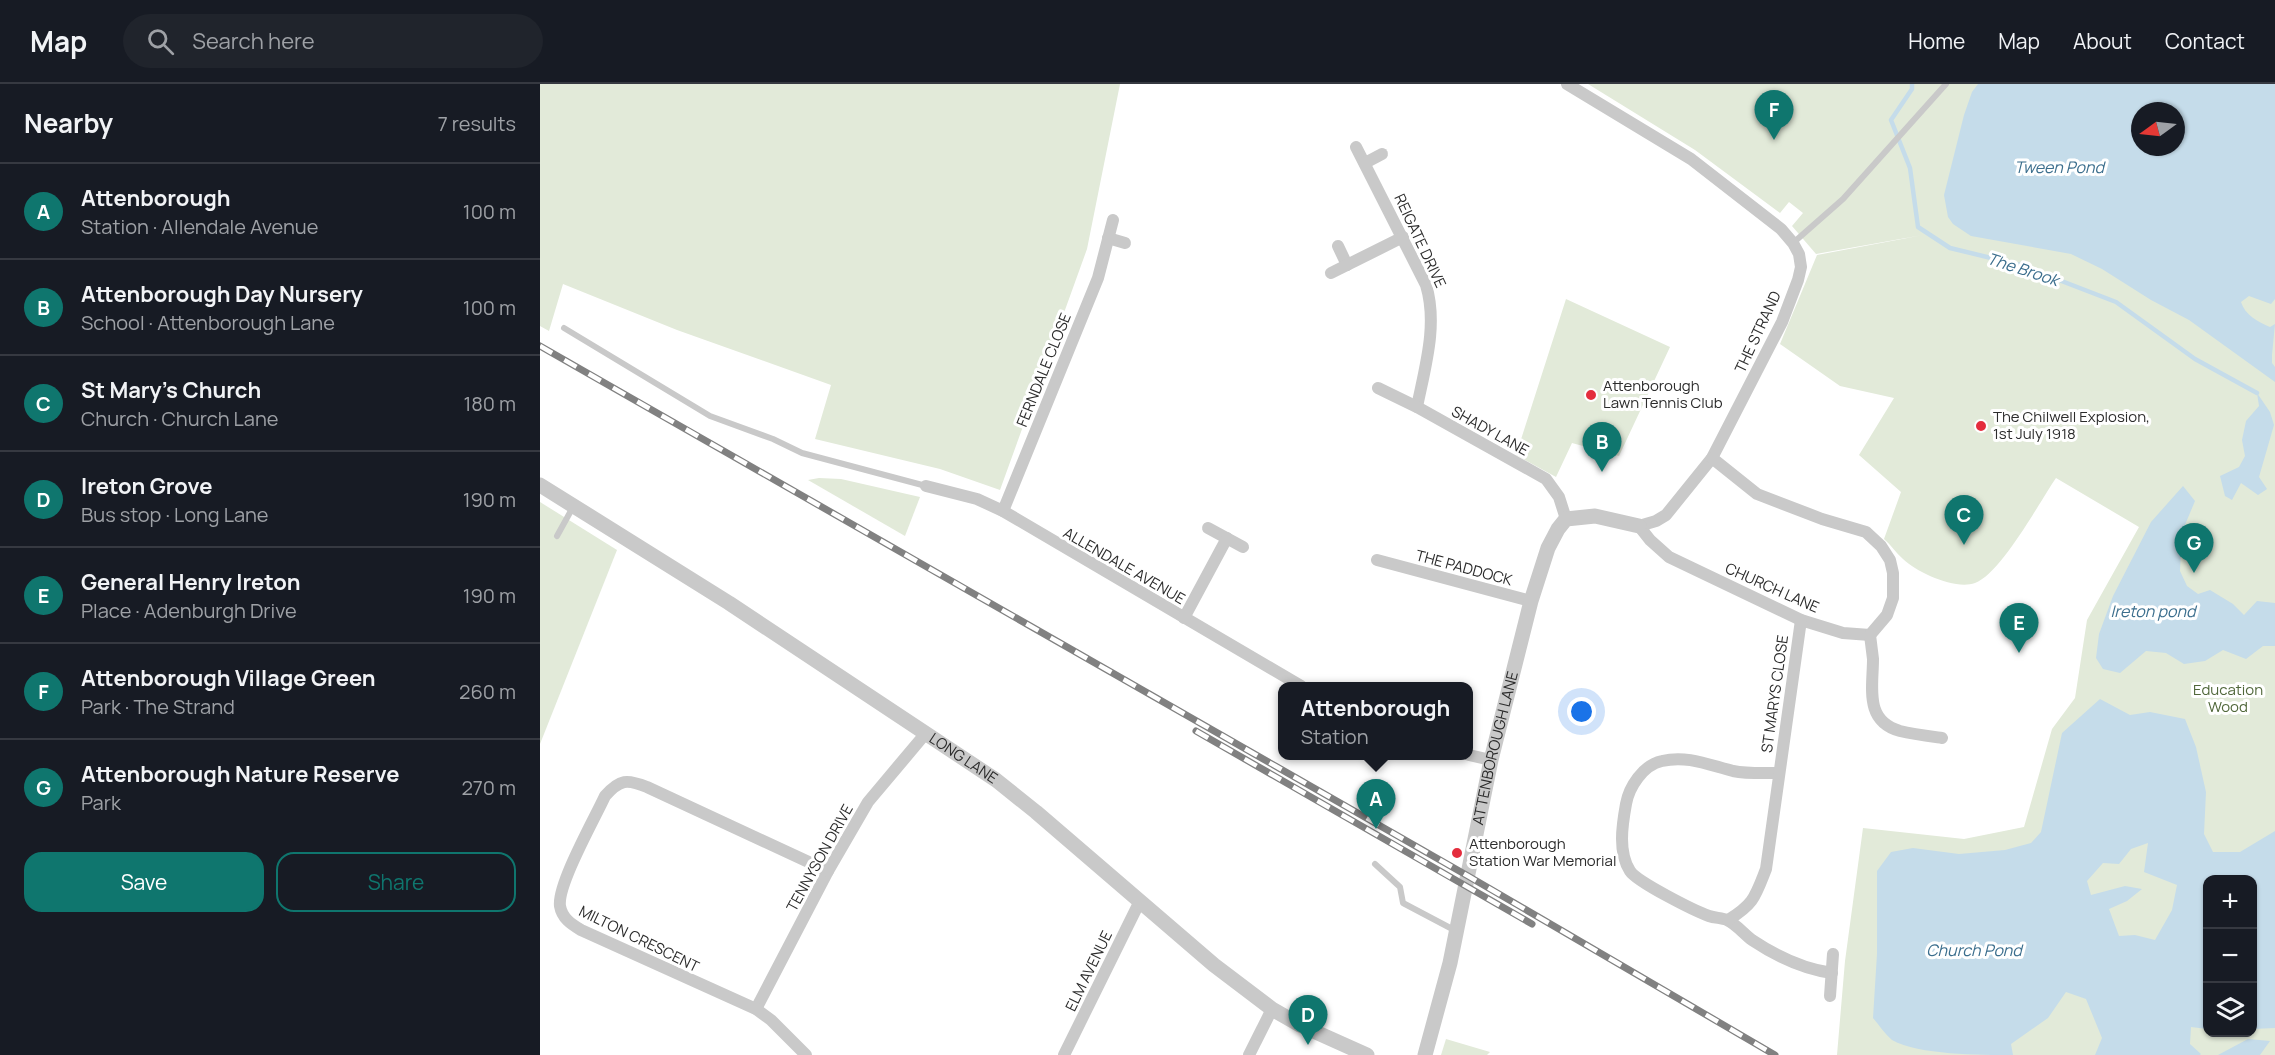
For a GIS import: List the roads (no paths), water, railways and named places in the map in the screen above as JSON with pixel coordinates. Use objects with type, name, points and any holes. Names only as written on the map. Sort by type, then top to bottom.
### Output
[{"type":"street","points":[[1567,84],[1691,159],[1768,218],[1794,243]]},
{"type":"street","name":"REIGATE DRIVE","points":[[1356,147],[1403,237],[1426,285],[1431,303],[1430,333],[1417,407]]},
{"type":"street","points":[[1365,163],[1382,154]]},
{"type":"street","name":"FERNDALE CLOSE","points":[[1003,511],[1098,278],[1113,220]]},
{"type":"street","points":[[1331,273],[1403,237]]},
{"type":"street","points":[[1108,238],[1125,243]]},
{"type":"street","name":"THE STRAND","points":[[1639,526],[1666,515],[1712,458],[1782,322],[1801,267],[1794,243]]},
{"type":"street","points":[[1338,246],[1347,264]]},
{"type":"street","name":"SHADY LANE","points":[[1378,388],[1417,407],[1546,479],[1559,497],[1566,519]]},
{"type":"street","points":[[1712,458],[1757,494],[1822,519],[1866,532],[1881,546],[1890,560],[1893,573],[1893,598],[1887,615],[1870,635],[1873,656],[1872,705],[1876,716],[1897,730],[1942,738]]},
{"type":"street","name":"LONG LANE","points":[[540,485],[729,603],[1004,786],[1214,965],[1272,1009],[1300,1025],[1367,1055]]},
{"type":"street","name":"ALLENDALE AVENUE","points":[[926,486],[977,499],[1003,511],[1293,682]]},
{"type":"street","points":[[1566,519],[1595,516],[1639,526]]},
{"type":"street","name":"ATTENBOROUGH LANE","points":[[1425,1055],[1450,963],[1491,760],[1531,601],[1548,548],[1566,519]]},
{"type":"street","name":"CHURCH LANE","points":[[1639,526],[1650,540],[1669,557],[1801,620],[1843,633],[1870,635]]},
{"type":"street","points":[[1208,528],[1243,547]]},
{"type":"street","points":[[1184,618],[1227,538]]},
{"type":"street","name":"THE PADDOCK","points":[[1385,558],[1531,601]]},
{"type":"street","name":"ST MARYS CLOSE","points":[[1728,920],[1745,909],[1755,898],[1766,869],[1801,620]]},
{"type":"street","name":"TENNYSON DRIVE","points":[[756,1009],[828,871],[868,802],[926,733]]},
{"type":"street","points":[[1473,756],[1491,760]]},
{"type":"street","name":"ST MARYS CLOSE","points":[[1779,773],[1735,771],[1696,760],[1673,758],[1658,761],[1639,775],[1628,795],[1622,838],[1624,857],[1631,873],[1661,892],[1710,917],[1728,920],[1753,940],[1793,963],[1811,970],[1832,973]]},
{"type":"street","name":"MILTON CRESCENT","points":[[806,1055],[771,1020],[756,1009],[581,930],[568,922],[560,904],[563,886],[605,796],[613,787],[631,781],[828,871]]},
{"type":"street","name":"ELM AVENUE","points":[[1064,1055],[1140,901]]},
{"type":"street","points":[[1830,996],[1833,954]]},
{"type":"street","points":[[1249,1055],[1272,1009]]},
{"type":"lane","points":[[1794,243],[1835,207],[1946,84]]},
{"type":"lane","points":[[564,328],[710,416],[773,439],[802,453],[926,486]]},
{"type":"lane","points":[[557,536],[573,506]]},
{"type":"lane","points":[[1375,864],[1400,887],[1403,903],[1456,931]]},
{"type":"water","name":"Tween Pond","points":[[1978,84],[2275,84],[2275,299],[2271,304],[2249,296],[2241,302],[2246,311],[2257,320],[2270,327],[2275,324],[2272,363],[2275,367],[2275,382],[2189,320],[2151,300],[2102,269],[2071,254],[1971,236],[1953,224],[1948,217],[1944,195],[1972,92]]},
{"type":"water","points":[[2257,393],[2270,412],[2274,425],[2259,477],[2267,489],[2258,495],[2241,483],[2232,500],[2225,496],[2220,476],[2239,467],[2245,456],[2242,440],[2246,421],[2259,406]]},
{"type":"water","name":"Ireton pond","points":[[2183,486],[2195,501],[2182,532],[2180,571],[2187,586],[2198,594],[2210,590],[2233,604],[2244,615],[2257,601],[2275,603],[2275,646],[2263,646],[2246,659],[2223,650],[2205,661],[2184,664],[2166,653],[2146,651],[2120,673],[2103,669],[2096,658],[2099,634],[2113,596],[2151,522]]},
{"type":"water","name":"Church Pond","points":[[2100,699],[2130,715],[2150,712],[2185,719],[2196,747],[2206,792],[2204,834],[2213,852],[2240,852],[2275,831],[2275,1028],[2257,1029],[2257,875],[2203,875],[2203,1028],[2191,1027],[2190,1044],[2200,1055],[2095,1055],[2102,1038],[2086,999],[2066,992],[2048,1018],[2011,1044],[2013,1055],[1933,1051],[1918,1049],[1892,1040],[1873,1018],[1877,954],[1877,871],[1891,852],[1913,848],[1959,854],[2005,850],[2031,843],[2041,832],[2062,733]],"holes":[[[2148,843],[2144,872],[2177,885],[2172,910],[2155,940],[2135,935],[2119,936],[2109,909],[2127,901],[2142,889],[2125,886],[2091,895],[2087,881],[2103,863],[2119,864],[2131,849]]]},
{"type":"water","points":[[2248,1039],[2270,1041],[2260,1055],[2218,1055]]},
{"type":"waterway","name":"The Brook","points":[[1912,84],[1912,89],[1891,120],[1910,168],[1918,227],[1950,248],[2020,265],[2116,302],[2195,359],[2257,393]]},
{"type":"railway","points":[[540,346],[1468,876],[1775,1055]]},
{"type":"railway","points":[[1196,731],[1532,924]]},
{"type":"place","name":"Attenborough Village Green","points":[[1774,140]]},
{"type":"place","name":"Attenborough Lawn Tennis Club","points":[[1591,395]]},
{"type":"place","name":"The Chilwell Explosion, 1st July 1918","points":[[1981,426]]},
{"type":"place","name":"Attenborough Day Nursery","points":[[1602,472]]},
{"type":"place","name":"St Mary's Church","points":[[1964,545]]},
{"type":"place","name":"Attenborough Nature Reserve","points":[[2194,573]]},
{"type":"place","name":"General Henry Ireton","points":[[2019,653]]},
{"type":"place","name":"Attenborough","points":[[1376,829]]},
{"type":"place","name":"Attenborough Station War Memorial","points":[[1457,853]]},
{"type":"place","name":"Ireton Grove","points":[[1308,1045]]},
{"type":"park label","name":"Education Wood","points":[[2228,698]]}]
